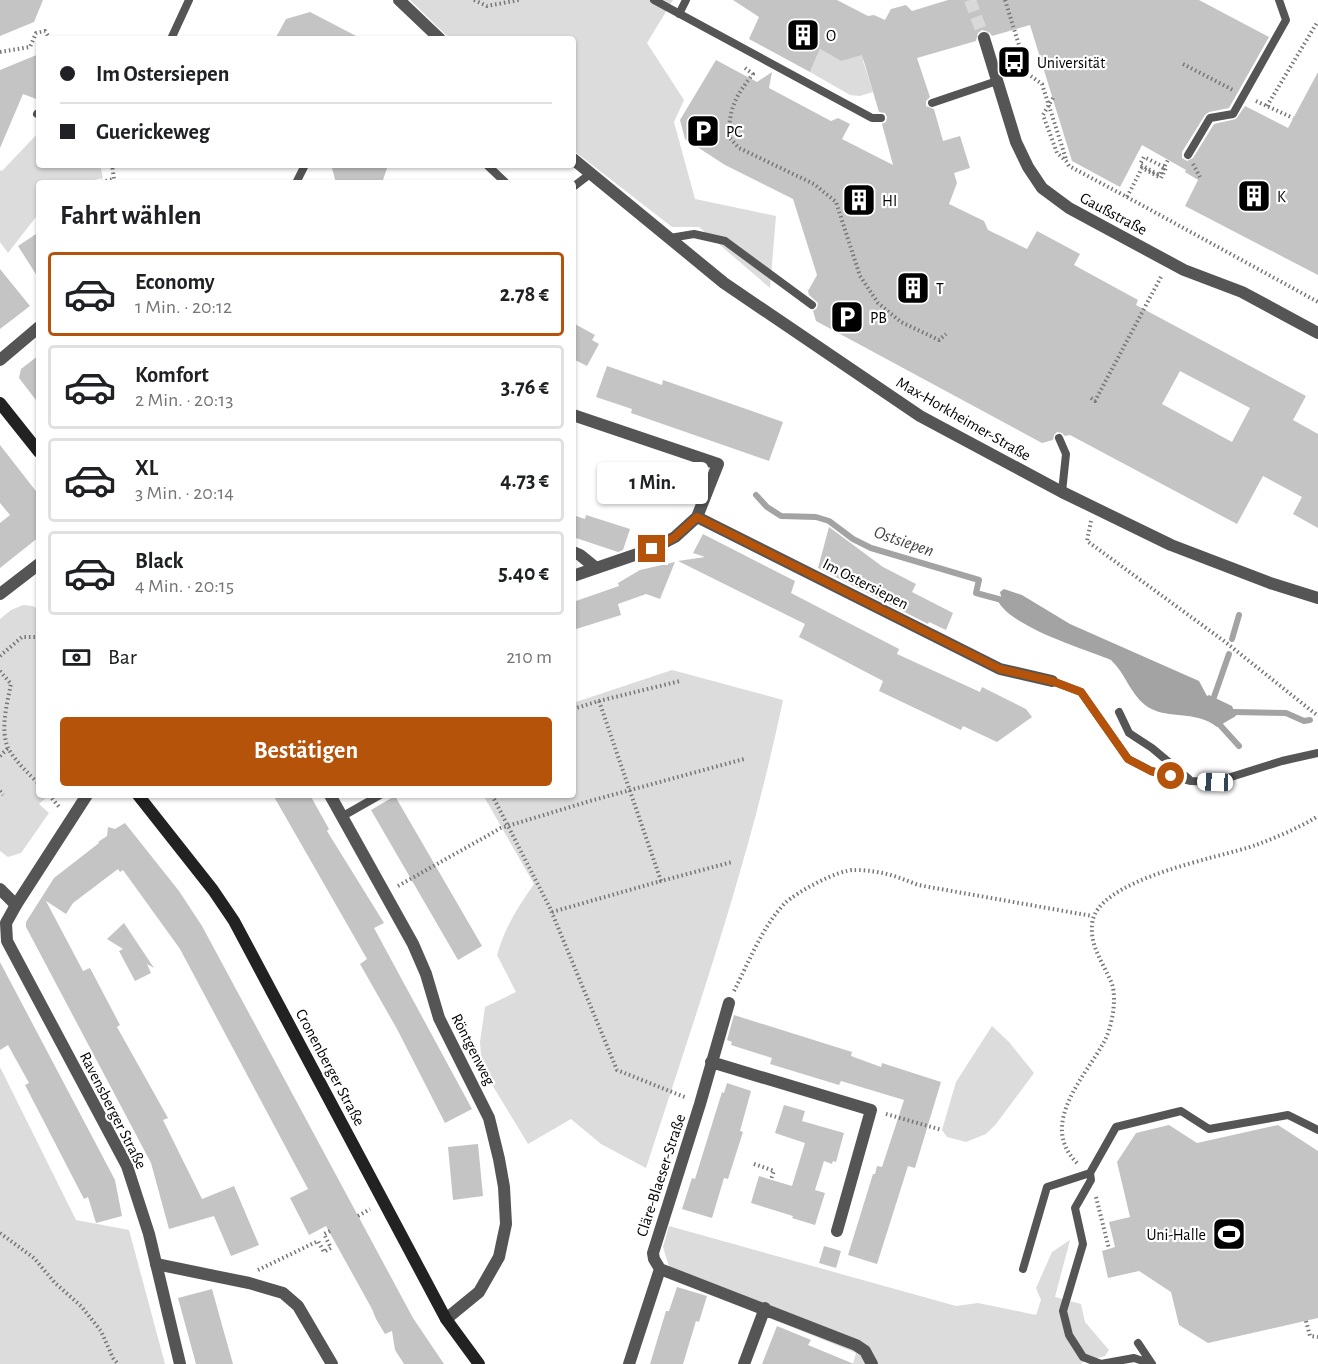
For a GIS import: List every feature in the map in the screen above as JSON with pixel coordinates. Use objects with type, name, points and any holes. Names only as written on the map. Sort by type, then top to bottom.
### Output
[{"type":"main road","points":[[0,403],[36,448]]},
{"type":"main road","name":"Cronenberger Straße","points":[[140,798],[213,890],[234,921],[446,1319],[479,1364]]},
{"type":"street","points":[[403,2],[437,36]]},
{"type":"street","name":"Gaußstraße","points":[[984,39],[1022,156],[1042,188],[1069,208],[1169,262],[1242,292],[1318,333]]},
{"type":"street","name":"Max-Horkheimer-Straße","points":[[576,162],[724,283],[920,416],[1094,509],[1171,545],[1270,583],[1318,598]]},
{"type":"street","points":[[0,360],[36,330]]},
{"type":"street","points":[[576,416],[718,464],[697,517],[675,537],[652,549],[576,575]]},
{"type":"street","name":"Im Ostersiepen","points":[[697,517],[1000,669],[1052,681]]},
{"type":"street","points":[[576,553],[596,568]]},
{"type":"street","points":[[0,594],[36,566]]},
{"type":"street","name":"Ravensberger Straße","points":[[85,798],[16,904],[6,923],[7,941],[127,1166],[149,1234],[180,1364]]},
{"type":"street","name":"Röntgenweg","points":[[332,798],[413,944],[426,974],[439,1018],[489,1118],[504,1187],[506,1224],[499,1257],[478,1292],[446,1319]]},
{"type":"street","points":[[0,888],[16,904]]},
{"type":"street","name":"Cläre-Blaeser-Straße","points":[[629,1364],[660,1269],[653,1253],[729,1003]]},
{"type":"street","points":[[711,1062],[870,1110],[837,1231]]},
{"type":"street","points":[[156,1264],[249,1283],[283,1293],[298,1306],[332,1364]]},
{"type":"street","points":[[660,1269],[856,1345],[865,1351],[872,1364]]},
{"type":"street","points":[[744,1364],[765,1308]]},
{"type":"lane","points":[[172,36],[189,0]]},
{"type":"lane","points":[[654,0],[872,118],[881,118]]},
{"type":"lane","points":[[679,14],[686,0]]},
{"type":"lane","points":[[1188,154],[1210,118],[1233,114],[1286,20],[1280,0]]},
{"type":"lane","points":[[932,103],[997,81]]},
{"type":"lane","points":[[491,168],[503,180]]},
{"type":"lane","points":[[576,185],[590,174]]},
{"type":"lane","points":[[670,238],[694,234],[725,241],[812,305]]},
{"type":"lane","points":[[1059,438],[1066,454],[1062,492]]},
{"type":"lane","name":"Im Ostersiepen","points":[[1052,681],[1081,692],[1128,759],[1151,771],[1191,781],[1215,782],[1282,761],[1318,753]]},
{"type":"lane","points":[[1119,712],[1129,734],[1152,748],[1191,781]]},
{"type":"lane","points":[[343,816],[375,798]]},
{"type":"lane","points":[[1152,1364],[1134,1358],[1101,1364],[1083,1357],[1069,1335],[1063,1311],[1083,1244],[1075,1208],[1116,1127],[1181,1111],[1209,1129],[1288,1115],[1318,1130]]},
{"type":"lane","points":[[1023,1269],[1047,1187],[1091,1176]]},
{"type":"lane","points":[[1138,1343],[1152,1364]]},
{"type":"path","points":[[474,0],[487,6],[519,0]]},
{"type":"path","points":[[1005,0],[1028,74],[1042,84],[1069,166],[1318,302]]},
{"type":"path","points":[[1268,106],[1318,21]]},
{"type":"path","points":[[0,52],[30,47],[36,33],[45,31],[48,36]]},
{"type":"path","points":[[1183,64],[1224,85]]},
{"type":"path","points":[[745,68],[753,74],[736,95],[729,120],[729,137],[739,148],[814,184],[836,202],[860,276],[878,303],[901,322],[939,340],[946,333]]},
{"type":"path","points":[[1244,95],[1293,118]]},
{"type":"path","points":[[1053,98],[1042,115],[1057,153],[1066,161]]},
{"type":"path","points":[[1127,197],[1142,168],[1161,178],[1167,168],[1159,164],[1152,160],[1144,157],[1140,165],[1160,175],[1165,167],[1169,158]]},
{"type":"path","points":[[110,180],[114,179],[112,168]]},
{"type":"path","points":[[1091,398],[1095,400],[1169,262]]},
{"type":"path","points":[[1094,509],[1087,541],[1224,641],[1318,716]]},
{"type":"path","points":[[0,656],[22,637],[36,637]]},
{"type":"path","points":[[0,671],[11,684],[2,719],[8,748],[36,781]]},
{"type":"path","points":[[576,708],[680,681]]},
{"type":"path","points":[[599,701],[661,881]]},
{"type":"path","points":[[0,756],[8,748]]},
{"type":"path","points":[[385,893],[501,828],[744,759]]},
{"type":"path","points":[[493,798],[552,912],[617,1070],[700,1104]]},
{"type":"path","points":[[1109,1249],[1091,1176],[1068,1151],[1064,1138],[1063,1121],[1064,1109],[1106,1039],[1113,1011],[1113,986],[1091,936],[1092,916],[1113,894],[1137,880],[1256,845],[1318,816]]},
{"type":"path","points":[[552,912],[732,862]]},
{"type":"path","points":[[729,1003],[766,929],[785,903],[813,884],[853,869],[892,874],[918,885],[1092,916]]},
{"type":"path","points":[[870,1110],[942,1130]]},
{"type":"path","points":[[754,1164],[774,1171],[771,1179]]},
{"type":"path","points":[[249,1283],[258,1270],[318,1241],[324,1252],[331,1248],[324,1234],[330,1231]]},
{"type":"path","points":[[0,1233],[34,1258],[55,1283],[81,1305],[101,1331],[112,1358],[118,1364]]},
{"type":"path","points":[[330,1245],[335,1244]]},
{"type":"path","points":[[1306,1321],[1310,1336],[1318,1337]]},
{"type":"shaded area","points":[[410,0],[673,0],[647,43],[684,100],[674,122],[695,199],[776,216],[770,288],[699,227],[672,227],[576,152],[576,36],[447,36]]},
{"type":"shaded area","points":[[820,49],[841,61],[869,51],[863,61],[873,92],[860,96],[850,95],[810,72]]},
{"type":"shaded area","points":[[36,135],[36,168],[101,168],[103,178],[36,180],[36,217],[8,253],[0,242],[0,170],[2,171]]},
{"type":"shaded area","points":[[1004,589],[1022,595],[1070,624],[1199,681],[1207,696],[1232,706],[1236,716],[1217,727],[1199,718],[1153,710],[1140,700],[1111,660],[1049,636],[1017,620],[1005,611],[998,601],[1002,600],[1000,592]]},
{"type":"shaded area","points":[[23,605],[36,608],[36,798],[46,798],[39,804],[49,813],[21,853],[8,857],[0,851],[0,619],[11,610]]},
{"type":"shaded area","points":[[672,670],[783,700],[770,760],[738,878],[646,1168],[601,1144],[571,1119],[528,1144],[482,1068],[480,1042],[485,1007],[516,992],[497,955],[512,918],[534,884],[485,798],[576,798],[576,702]]},
{"type":"shaded area","points":[[992,1026],[1009,1042],[1034,1073],[986,1134],[966,1142],[947,1137],[942,1130],[956,1082]]},
{"type":"shaded area","points":[[0,1067],[76,1220],[129,1230],[165,1364],[0,1364]]},
{"type":"shaded area","points":[[669,1226],[956,1306],[978,1303],[1036,1315],[1041,1300],[1036,1288],[1052,1252],[1070,1240],[1055,1297],[1081,1304],[1085,1322],[1109,1350],[1105,1356],[1081,1363],[1083,1364],[853,1364],[856,1353],[673,1279],[663,1247]]},
{"type":"building","points":[[0,0],[43,0],[34,22],[0,36]]},
{"type":"building","points":[[733,0],[837,0],[868,16],[874,15],[885,20],[891,9],[906,5],[912,11],[948,0],[1199,0],[1269,37],[1229,108],[1205,115],[1182,152],[1182,158],[1187,161],[1193,158],[1214,124],[1236,119],[1245,106],[1288,128],[1318,72],[1318,275],[1185,206],[1198,180],[1185,172],[1186,170],[1142,145],[1120,187],[1072,161],[1030,25],[992,36],[989,32],[982,30],[978,33],[976,41],[917,58],[930,97],[926,101],[926,106],[934,109],[943,141],[960,136],[970,168],[954,173],[957,183],[949,204],[984,221],[988,230],[1027,249],[1037,231],[1080,254],[1074,265],[1138,300],[1136,305],[1306,396],[1293,420],[1318,434],[1318,528],[1293,514],[1302,497],[1263,476],[1237,524],[1070,435],[1065,436],[1057,432],[1053,440],[1042,443],[816,321],[813,311],[817,308],[818,303],[808,291],[817,275],[793,199],[725,165],[685,139],[680,120],[716,60],[757,82],[772,72],[769,88],[831,121],[838,118],[850,124],[842,139],[893,165],[882,124],[886,122],[887,117],[885,113],[879,112],[862,55],[841,61],[820,49],[810,72],[749,39],[759,17]],"holes":[[[1180,371],[1250,408],[1232,442],[1162,404]]]},
{"type":"building","points":[[310,12],[356,36],[277,36],[286,19]]},
{"type":"building","points":[[36,55],[36,99],[23,94],[0,148],[0,70]]},
{"type":"building","points":[[332,168],[387,168],[383,180],[335,180]]},
{"type":"building","points":[[36,234],[36,274],[18,246]]},
{"type":"building","points":[[0,269],[30,306],[0,329]]},
{"type":"building","points":[[576,325],[595,335],[592,340],[599,344],[587,366],[576,360]]},
{"type":"building","points":[[36,357],[36,400],[19,378],[21,369]]},
{"type":"building","points":[[607,366],[662,385],[663,380],[783,422],[769,461],[631,413],[632,409],[596,397]]},
{"type":"building","points":[[0,445],[36,491],[36,539],[0,568],[0,523],[10,515],[0,503]]},
{"type":"building","points":[[586,515],[630,529],[623,550],[618,552],[576,538],[576,516],[585,519]]},
{"type":"building","points":[[829,527],[883,567],[916,584],[912,592],[953,613],[946,630],[929,622],[928,624],[818,568]]},
{"type":"building","points":[[703,534],[795,581],[791,593],[899,649],[897,654],[980,692],[982,687],[1026,709],[1032,717],[997,742],[963,726],[961,730],[879,691],[883,681],[799,637],[805,624],[678,561],[705,557],[693,553]]},
{"type":"building","points":[[675,562],[660,599],[646,594],[618,604],[621,615],[576,629],[576,601],[619,586],[618,583],[640,570]]},
{"type":"building","points":[[275,798],[312,798],[329,829],[327,831],[384,923],[374,928],[472,1109],[445,1123],[397,1029],[360,964],[367,959]]},
{"type":"building","points":[[392,798],[396,798],[482,946],[458,960],[371,810]]},
{"type":"building","points":[[125,823],[179,891],[202,926],[413,1318],[444,1364],[404,1364],[395,1350],[392,1331],[385,1334],[326,1226],[309,1235],[290,1198],[308,1189],[180,949],[123,870],[120,872],[118,869],[73,903],[66,914],[46,901],[83,971],[90,968],[120,1025],[117,1027],[168,1118],[163,1120],[202,1199],[234,1186],[259,1245],[231,1256],[214,1216],[169,1229],[151,1163],[26,927],[26,922],[54,878],[107,836],[108,827],[115,829]]},
{"type":"building","points":[[124,923],[154,968],[147,964],[151,973],[135,981],[119,951],[123,949],[107,939]]},
{"type":"building","points":[[0,962],[115,1180],[122,1216],[96,1223],[88,1197],[84,1199],[25,1085],[29,1083],[8,1045],[0,1050]]},
{"type":"building","points":[[734,1015],[852,1052],[851,1056],[881,1067],[882,1063],[941,1082],[915,1168],[908,1166],[877,1264],[848,1255],[873,1174],[877,1166],[882,1167],[904,1100],[841,1081],[839,1085],[770,1064],[772,1058],[731,1045],[732,1042],[727,1040]]},
{"type":"building","points":[[727,1083],[751,1091],[740,1131],[743,1132],[728,1179],[724,1178],[712,1218],[682,1209],[692,1178],[695,1179],[722,1092],[724,1093]]},
{"type":"building","points":[[784,1105],[805,1111],[802,1121],[844,1133],[836,1162],[833,1161],[832,1164],[824,1161],[815,1190],[825,1193],[815,1225],[751,1203],[759,1176],[792,1186],[805,1143],[775,1133]]},
{"type":"building","name":"Uni-Halle","points":[[1169,1125],[1197,1143],[1278,1125],[1318,1151],[1318,1318],[1208,1343],[1179,1325],[1171,1292],[1139,1271],[1108,1278],[1102,1251],[1115,1247],[1109,1222],[1130,1217],[1117,1162],[1136,1133]]},
{"type":"building","points":[[478,1144],[483,1196],[453,1200],[448,1147]]},
{"type":"building","points":[[824,1246],[841,1251],[836,1268],[819,1263]]},
{"type":"building","points":[[677,1287],[707,1296],[699,1322],[696,1321],[683,1364],[650,1364],[666,1311],[669,1311]]},
{"type":"building","points":[[212,1289],[233,1364],[196,1364],[178,1298]]},
{"type":"building","points":[[777,1326],[811,1340],[808,1345],[854,1364],[762,1364]]},
{"type":"waterway","name":"Ostsiepen","points":[[756,495],[767,507],[781,516],[816,517],[829,521],[853,539],[871,548],[979,580],[976,593],[1002,600]]},
{"type":"waterway","points":[[1232,639],[1239,615]]},
{"type":"waterway","points":[[1214,697],[1229,654]]},
{"type":"waterway","name":"Ostsiepen","points":[[1233,712],[1286,713],[1304,721],[1310,720]]},
{"type":"waterway","points":[[1220,725],[1239,746]]},
{"type":"tunnel","points":[[970,0],[984,38]]},
{"type":"place","name":"O","points":[[803,35]]},
{"type":"place","name":"Universität","points":[[1014,62]]},
{"type":"place","name":"PC","points":[[703,131]]},
{"type":"place","name":"K","points":[[1254,196]]},
{"type":"place","name":"HI","points":[[859,200]]},
{"type":"place","name":"T","points":[[913,288]]},
{"type":"place","name":"PB","points":[[847,317]]},
{"type":"place","name":"Uni-Halle","points":[[1229,1234]]},
{"type":"route","points":[[652,549],[675,537],[697,517],[1000,669],[1052,681],[1081,692],[1128,759],[1151,771],[1171,776]]}]
